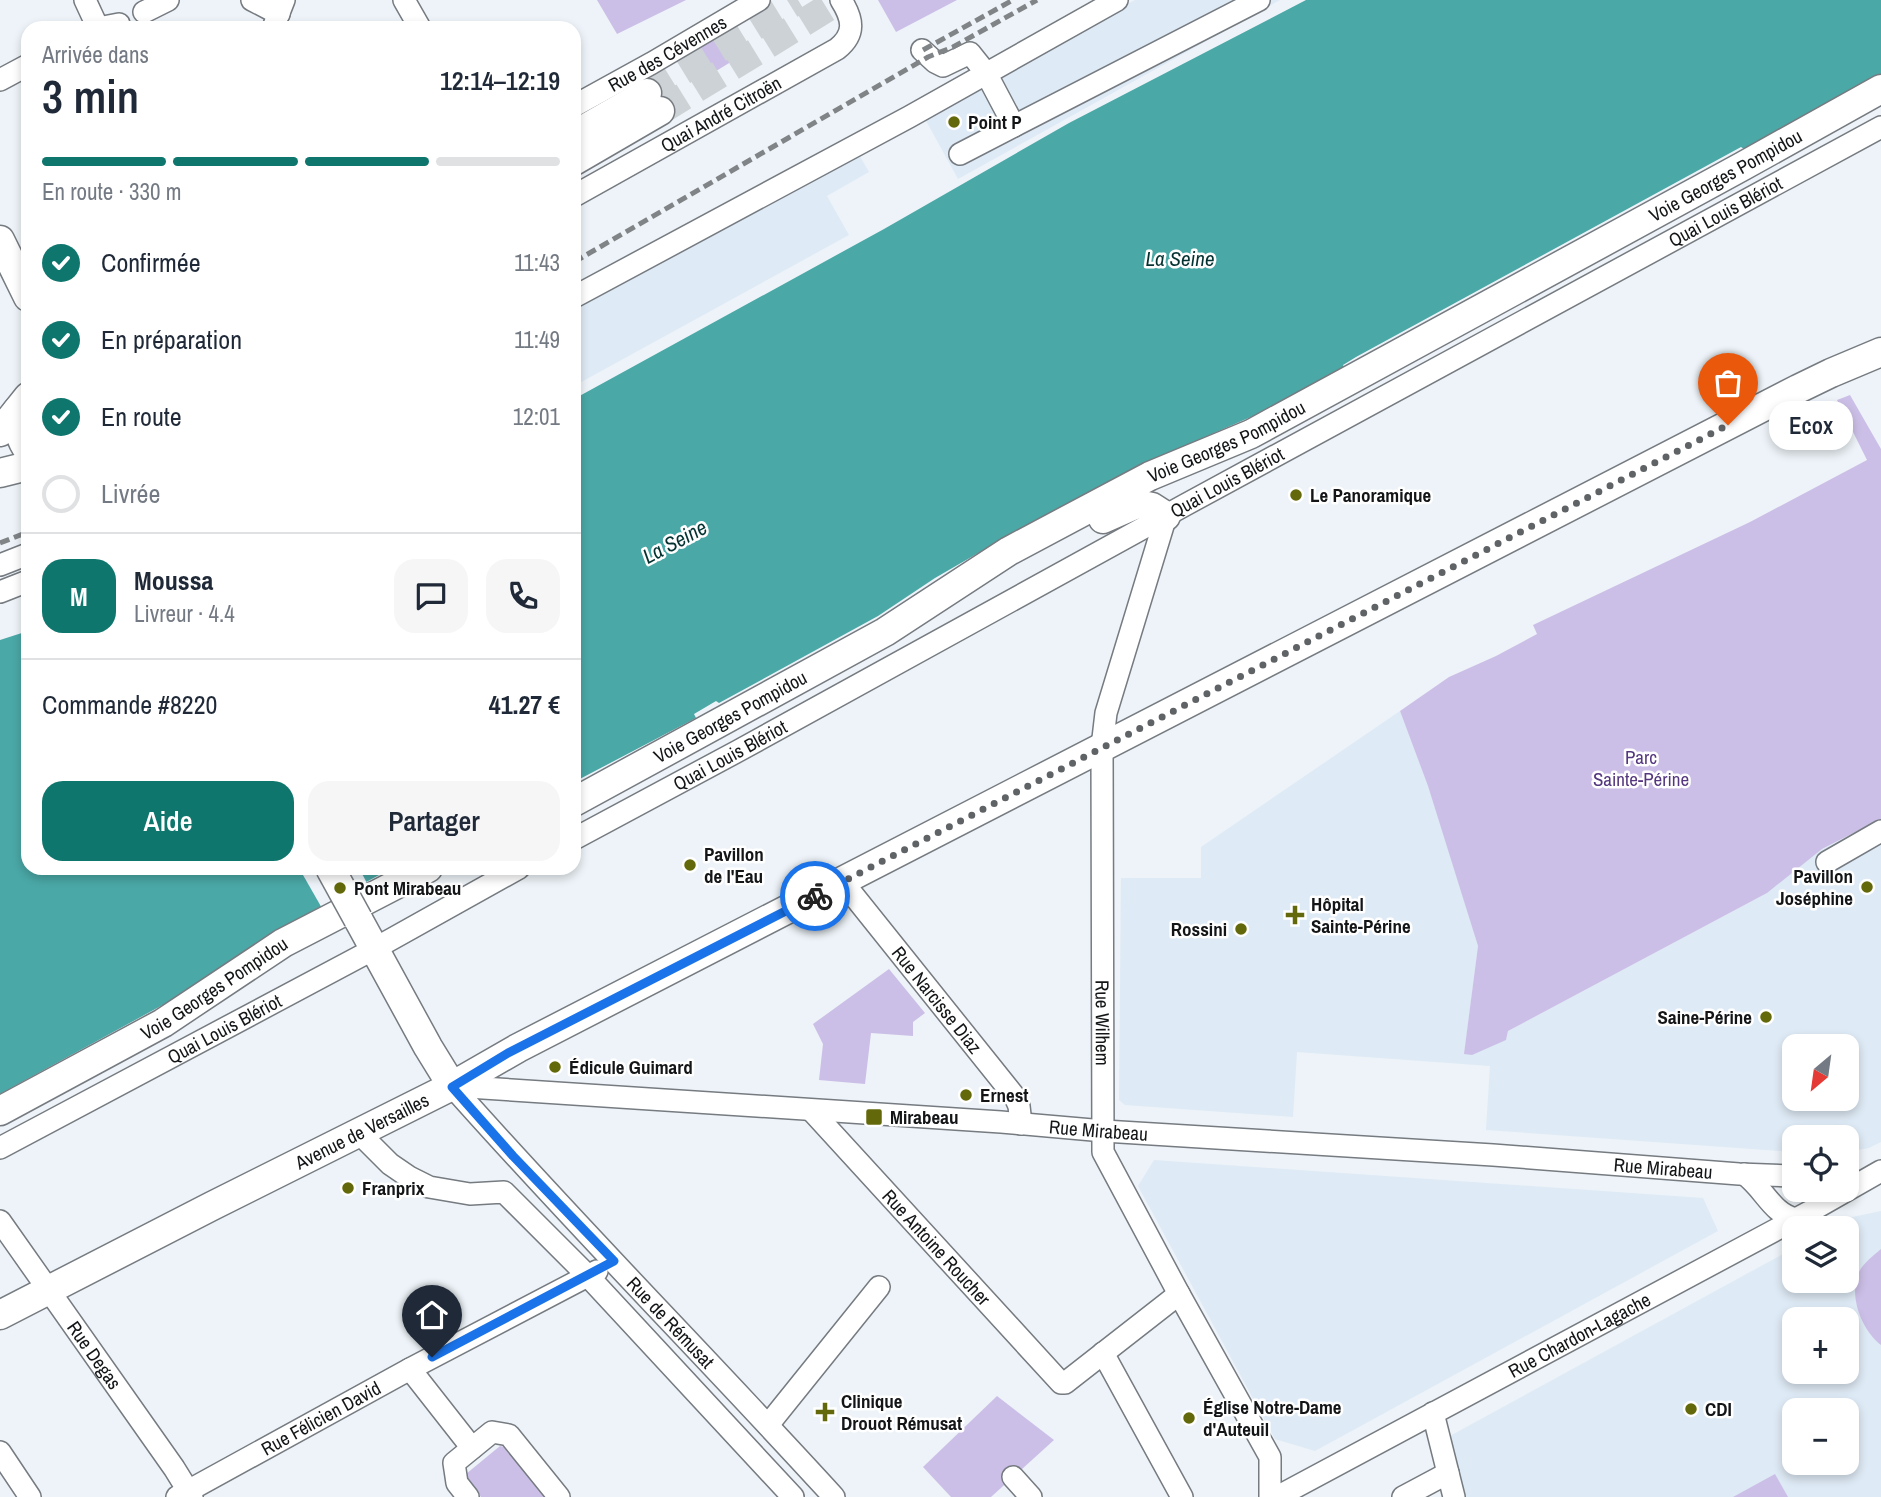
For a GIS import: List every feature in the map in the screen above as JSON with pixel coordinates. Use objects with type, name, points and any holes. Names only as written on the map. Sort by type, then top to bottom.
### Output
[{"type":"main road","name":"Voie Georges Pompidou","points":[[581,798],[885,632],[1009,551],[1150,476],[1251,434],[1881,89]]},
{"type":"main road","name":"Quai André Citroën","points":[[581,132],[654,102],[581,156]]},
{"type":"main road","points":[[3,252],[21,284]]},
{"type":"main road","name":"Avenue de Versailles","points":[[0,1315],[452,1087],[508,1053],[1798,389],[1881,352]]},
{"type":"main road","points":[[11,411],[21,437]]},
{"type":"main road","points":[[0,473],[21,468]]},
{"type":"main road","points":[[922,608],[974,589],[1114,513],[1137,504],[1152,506],[1166,516]]},
{"type":"main road","points":[[334,875],[452,1087]]},
{"type":"main road","name":"Voie Georges Pompidou","points":[[0,1111],[163,1023],[283,943],[414,875]]},
{"type":"street","points":[[85,0],[99,21]]},
{"type":"street","points":[[144,12],[168,0]]},
{"type":"street","points":[[252,0],[279,14]]},
{"type":"street","points":[[404,0],[415,21]]},
{"type":"street","name":"Rue des Cévennes","points":[[581,102],[759,0]]},
{"type":"street","points":[[581,293],[909,117],[1117,0]]},
{"type":"street","points":[[961,154],[1259,0]]},
{"type":"street","name":"Quai André Citroën","points":[[581,192],[837,49],[848,39],[850,32],[846,9]]},
{"type":"street","points":[[922,50],[943,66],[970,53],[986,73],[1014,126]]},
{"type":"street","points":[[0,80],[21,69]]},
{"type":"street","name":"Quai Louis Blériot","points":[[581,835],[1881,127]]},
{"type":"street","name":"Rue Wilhem","points":[[1166,516],[1106,713],[1102,747],[1103,1152],[1270,1457],[1270,1497]]},
{"type":"street","points":[[0,565],[21,557]]},
{"type":"street","points":[[0,592],[21,584]]},
{"type":"street","points":[[1827,862],[1881,831]]},
{"type":"street","name":"Quai Louis Blériot","points":[[0,1148],[374,949],[506,875]]},
{"type":"street","name":"Rue Narcisse Diaz","points":[[842,881],[1015,1097],[1021,1124]]},
{"type":"street","name":"Rue Mirabeau","points":[[452,1087],[1782,1175]]},
{"type":"street","name":"Rue de Rémusat","points":[[452,1087],[513,1156],[834,1497]]},
{"type":"street","name":"Rue Antoine Roucher","points":[[811,1110],[1061,1383],[1065,1383],[1103,1353]]},
{"type":"street","points":[[359,1133],[390,1164],[429,1187],[470,1194],[504,1192],[588,1276],[793,1497]]},
{"type":"street","name":"Rue Chardon-Lagache","points":[[1859,1178],[1881,1170]]},
{"type":"street","points":[[1744,1174],[1759,1186],[1780,1213],[1802,1215],[1813,1202]]},
{"type":"street","points":[[1769,1201],[1772,1183],[1782,1178]]},
{"type":"street","points":[[1859,1182],[1881,1183]]},
{"type":"street","name":"Rue Chardon-Lagache","points":[[1277,1497],[1802,1215],[1820,1202]]},
{"type":"street","name":"Rue Degas","points":[[0,1221],[186,1495]]},
{"type":"street","name":"Rue Félicien David","points":[[186,1495],[410,1369],[614,1261]]},
{"type":"street","points":[[768,1425],[879,1287]]},
{"type":"street","points":[[1179,1294],[1103,1353],[1182,1497]]},
{"type":"street","points":[[410,1369],[472,1448]]},
{"type":"street","points":[[1433,1413],[1454,1497]]},
{"type":"street","points":[[468,1497],[457,1483],[454,1463],[492,1432],[509,1435],[559,1497]]},
{"type":"street","points":[[0,1452],[30,1497]]},
{"type":"street","points":[[1403,1497],[1448,1473]]},
{"type":"street","points":[[1013,1477],[1031,1497]]},
{"type":"shaded area","points":[[1135,0],[1280,0],[958,179],[924,117]]},
{"type":"shaded area","points":[[858,153],[869,172],[827,196],[849,235],[581,382],[581,306]]},
{"type":"shaded area","name":"Hôpital Sainte-Périne","points":[[1400,711],[1435,804],[1478,946],[1465,1048],[1506,1040],[1508,1031],[1767,893],[1772,875],[1881,819],[1881,1142],[1859,1150],[1859,1125],[1782,1125],[1782,1151],[1486,1130],[1490,1066],[1297,1052],[1293,1117],[1125,1105],[1119,1100],[1121,878],[1201,878],[1201,847]]},
{"type":"shaded area","points":[[1154,1160],[1703,1198],[1718,1231],[1315,1451],[1275,1439],[1138,1186]]},
{"type":"shaded area","points":[[1881,1211],[1881,1497],[1463,1497],[1448,1437],[1782,1255],[1782,1293],[1859,1293],[1857,1216]]},
{"type":"green space","points":[[597,0],[686,0],[617,34]]},
{"type":"green space","points":[[878,0],[957,0],[896,32]]},
{"type":"green space","points":[[716,37],[734,60],[695,84],[679,59]]},
{"type":"green space","name":"Parc Sainte-Périne","points":[[1850,395],[1881,449],[1881,819],[1822,849],[1767,893],[1508,1031],[1506,1040],[1472,1055],[1464,1054],[1478,946],[1428,786],[1400,711],[1449,677],[1537,634],[1533,625],[1750,522],[1867,460],[1837,400]]},
{"type":"green space","points":[[889,969],[925,1013],[913,1022],[913,1036],[871,1033],[865,1084],[819,1080],[823,1044],[813,1024]]},
{"type":"green space","points":[[1881,1249],[1881,1345],[1868,1331],[1856,1303],[1859,1272]]},
{"type":"green space","points":[[997,1396],[1054,1440],[991,1497],[951,1497],[923,1467]]},
{"type":"green space","points":[[500,1446],[504,1447],[545,1497],[481,1497],[466,1479],[466,1474]]},
{"type":"green space","points":[[1775,1474],[1788,1497],[1733,1497]]},
{"type":"water","name":"La Seine","points":[[1306,0],[1881,0],[1881,75],[1744,149],[1741,147],[1253,416],[1141,465],[999,541],[935,578],[878,616],[719,703],[716,701],[694,714],[696,718],[581,778],[581,395],[884,229],[1069,123]]},
{"type":"water","points":[[21,633],[21,875],[379,875],[296,920],[234,958],[190,990],[0,1094],[0,640]]},
{"type":"pier","points":[[303,875],[363,875],[368,885],[323,910]]},
{"type":"tunnel","points":[[647,93],[798,0]]},
{"type":"tunnel","points":[[660,111],[840,0]]},
{"type":"railway","points":[[923,50],[1013,0]]},
{"type":"railway","points":[[581,258],[928,57],[953,47],[1037,0]]},
{"type":"railway","points":[[0,543],[21,535]]},
{"type":"way so far","points":[[815,896],[1728,425]]},
{"type":"place","name":"Point P","points":[[954,122]]},
{"type":"place","name":"Ecox","points":[[1728,425]]},
{"type":"place","name":"Le Panoramique","points":[[1296,495]]},
{"type":"place","name":"Pavillon de l'Eau","points":[[690,865]]},
{"type":"place","name":"Pavillon Joséphine","points":[[1867,887]]},
{"type":"place","name":"Pont Mirabeau","points":[[340,888]]},
{"type":"place","name":"Hôpital Sainte-Périne","points":[[1295,915]]},
{"type":"place","name":"Rossini","points":[[1241,929]]},
{"type":"place","name":"Saine-Périne","points":[[1766,1017]]},
{"type":"place","name":"Édicule Guimard","points":[[555,1067]]},
{"type":"place","name":"Ernest","points":[[966,1095]]},
{"type":"place","name":"Mirabeau","points":[[874,1117]]},
{"type":"place","name":"Franprix","points":[[348,1188]]},
{"type":"place","name":"CDI","points":[[1691,1409]]},
{"type":"place","name":"Clinique Drouot Rémusat","points":[[825,1412]]},
{"type":"place","name":"Église Notre-Dame d'Auteuil","points":[[1189,1418]]},
{"type":"route","points":[[432,1357],[614,1261],[513,1156],[452,1087],[508,1053],[815,896]]}]
